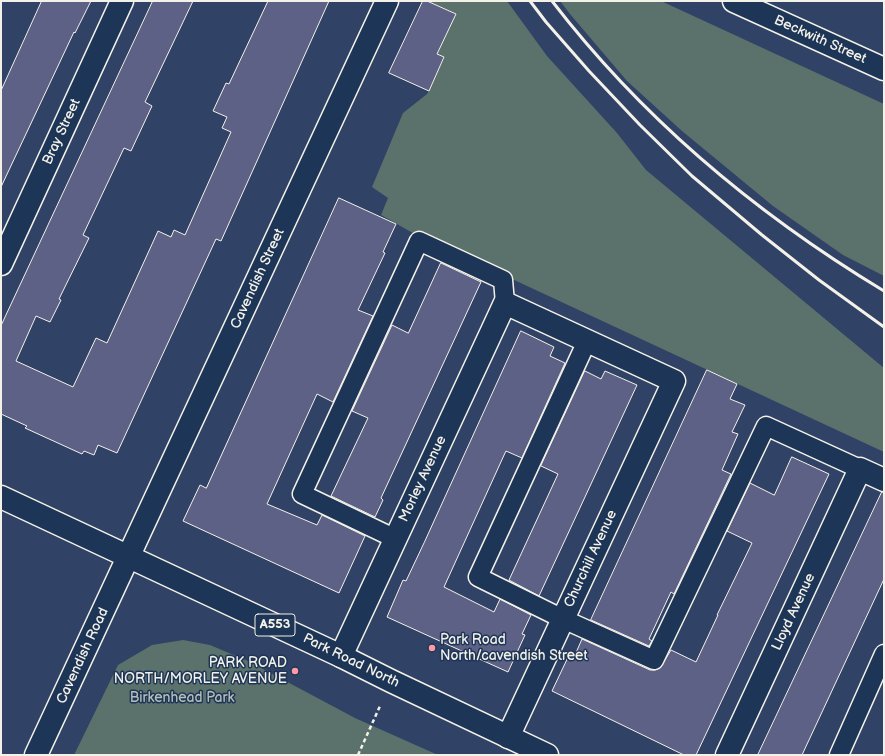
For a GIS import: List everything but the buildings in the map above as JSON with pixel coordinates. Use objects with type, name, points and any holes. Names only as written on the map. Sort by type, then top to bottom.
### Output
[{"type":"street","name":"Bray Street","points":[[1,264],[122,1]]},
{"type":"street","name":"Cavendish Street","points":[[128,557],[387,1]]},
{"type":"street","name":"Beckwith Street","points":[[734,1],[884,69]]},
{"type":"street","points":[[505,303],[587,341]]},
{"type":"street","name":"Morley Avenue","points":[[341,656],[505,303]]},
{"type":"street","name":"Churchill Avenue","points":[[508,736],[674,382],[587,341]]},
{"type":"street","points":[[860,469],[884,480]]},
{"type":"street","name":"Lloyd Avenue","points":[[727,755],[860,469]]},
{"type":"street","name":"Park Road North","points":[[1,497],[341,656],[548,755]]},
{"type":"street","name":"Cavendish Road","points":[[36,755],[128,557]]},
{"type":"lane","points":[[396,538],[302,494],[419,242],[503,280],[505,303]]},
{"type":"lane","points":[[587,341],[478,577],[563,619],[654,660],[766,426],[860,469]]},
{"type":"lane","points":[[839,755],[884,654]]},
{"type":"path","points":[[358,755],[391,681]]},
{"type":"green space","points":[[427,1],[507,1],[547,56],[617,133],[646,170],[884,368],[884,452],[411,232],[381,215],[388,198],[372,187],[403,113],[429,91],[444,58],[437,54],[456,14]]},
{"type":"green space","points":[[560,1],[661,1],[884,104],[884,276],[843,255],[773,206],[682,131],[627,81]]},
{"type":"green space","name":"Birkenhead Park","points":[[183,640],[210,645],[248,661],[355,718],[438,755],[74,755],[118,665],[152,645]]},
{"type":"railway","points":[[530,1],[546,22],[589,71],[640,125],[692,176],[762,235],[819,280],[884,327]]},
{"type":"railway","points":[[552,1],[587,44],[624,85],[663,124],[704,161],[747,197],[792,230],[837,262],[884,291]]},
{"type":"place","name":"Park Road North/cavendish Street","points":[[432,648]]},
{"type":"place","name":"PARK ROAD NORTH/MORLEY AVENUE","points":[[295,671]]}]
